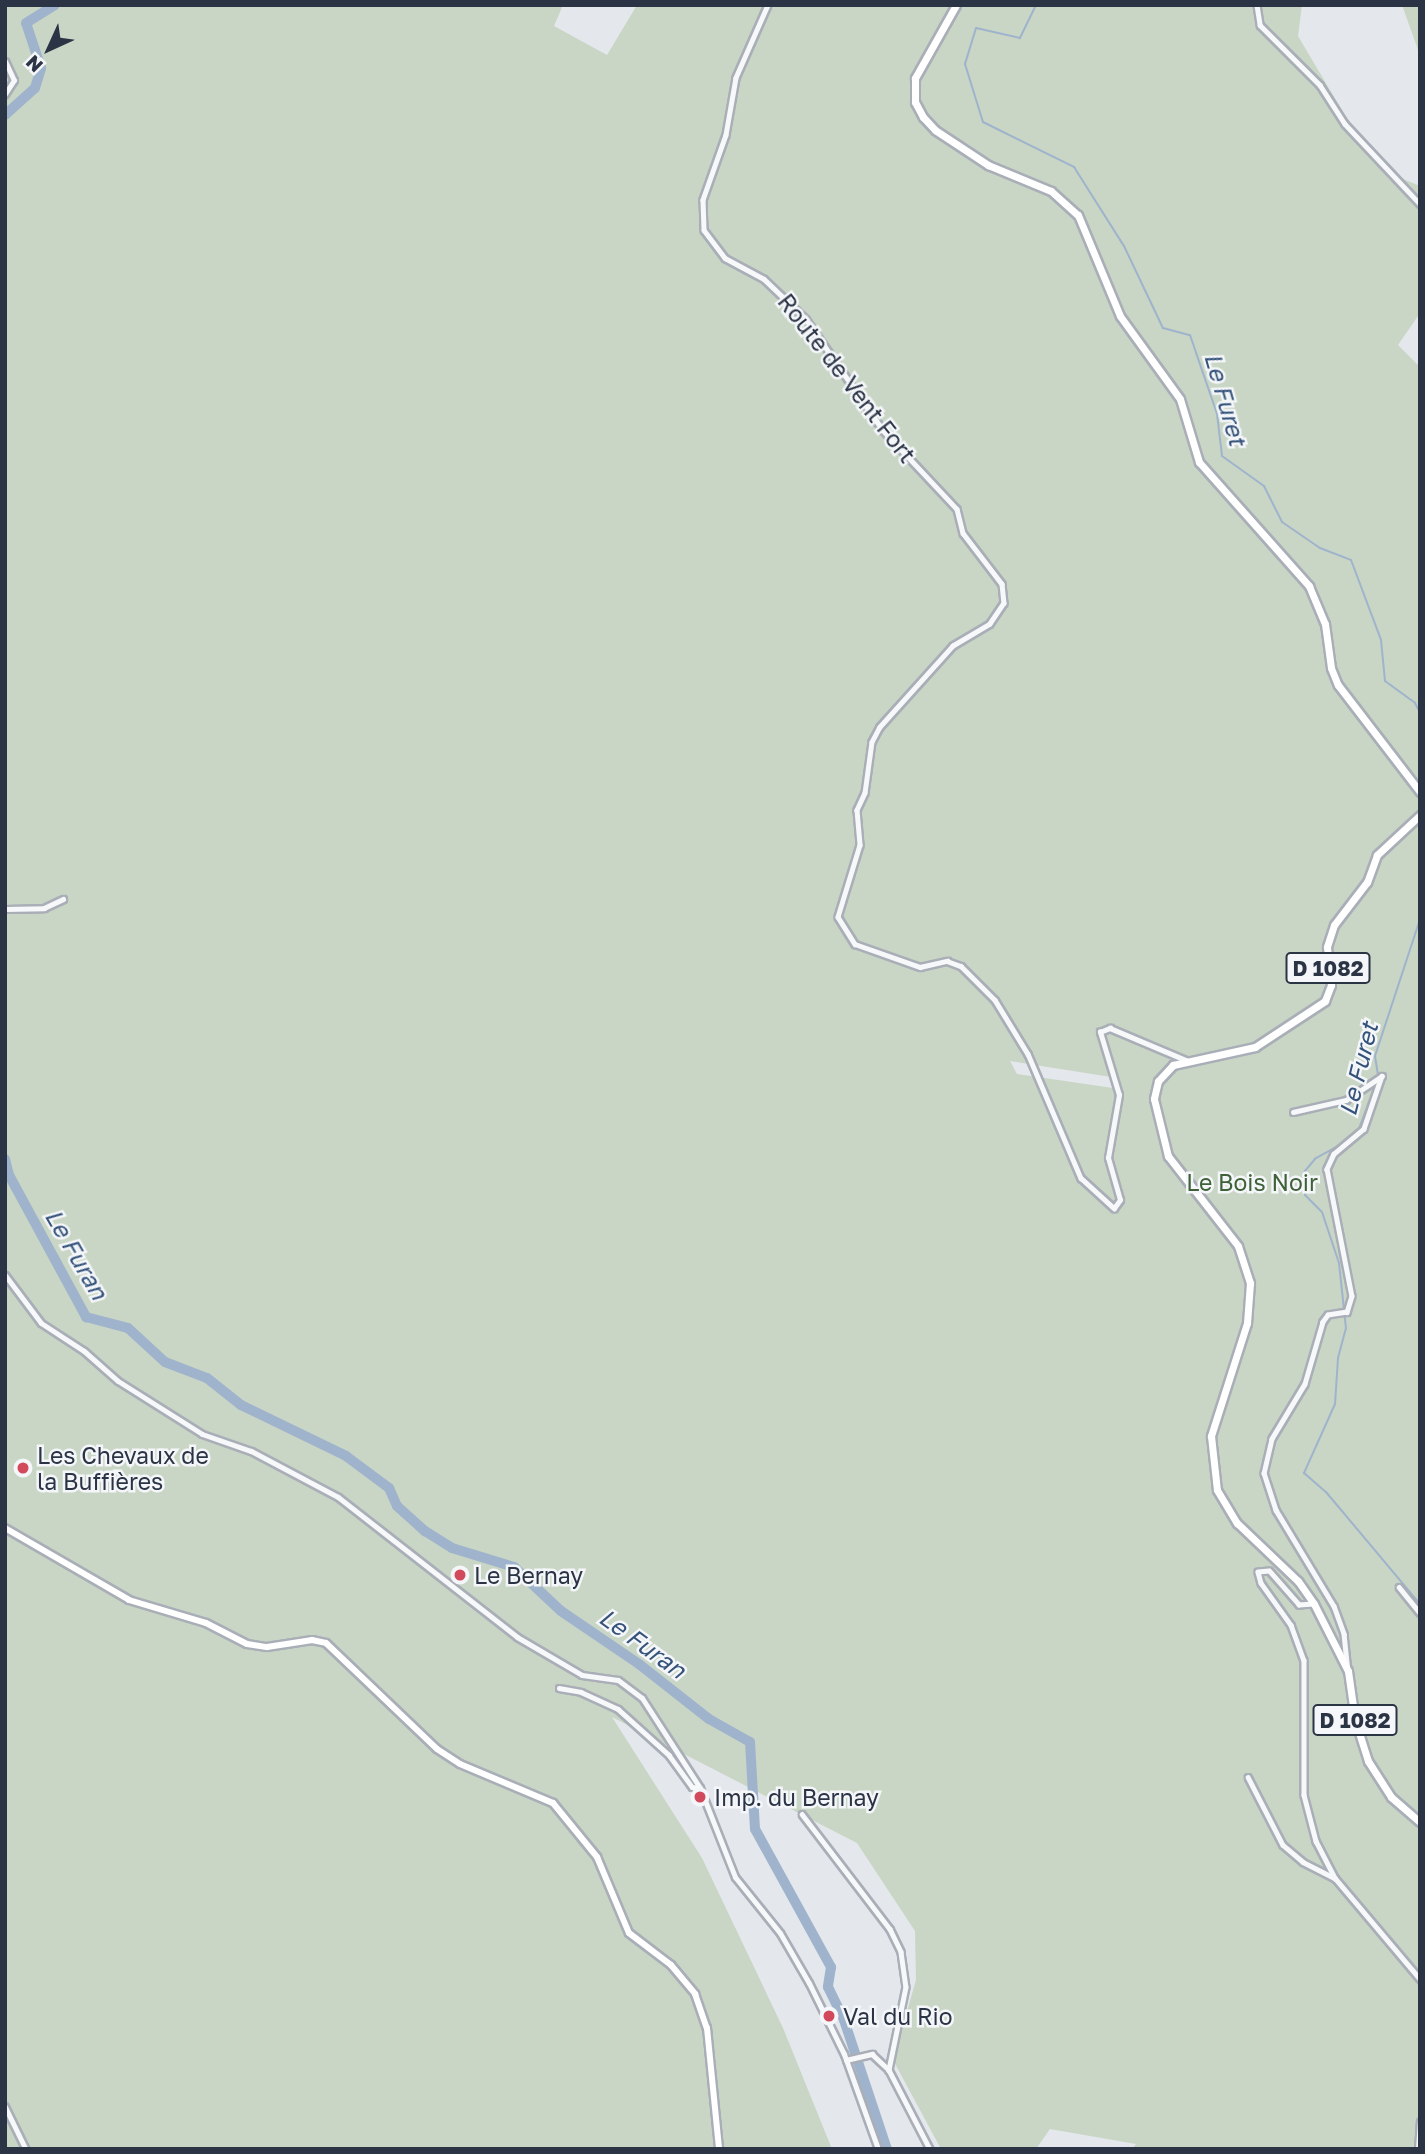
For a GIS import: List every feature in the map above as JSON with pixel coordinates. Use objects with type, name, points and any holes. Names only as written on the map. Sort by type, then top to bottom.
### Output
[{"type":"main road","points":[[956,5],[915,78],[915,102],[923,117],[935,130],[988,165],[1051,191],[1078,215],[1120,316],[1180,399],[1199,462],[1309,586],[1325,624],[1331,668],[1338,685],[1420,792]]},
{"type":"main road","name":"D 1082","points":[[1420,815],[1377,855],[1367,882],[1334,925],[1327,956],[1331,985],[1325,1000],[1264,1044],[1241,1052],[1173,1065],[1162,1075],[1154,1093],[1164,1148],[1176,1171],[1238,1246],[1251,1283],[1247,1323],[1212,1427],[1214,1479],[1237,1523],[1298,1581],[1314,1604],[1348,1671],[1355,1720],[1368,1762],[1391,1797],[1420,1822]]},
{"type":"main road","points":[[5,1528],[129,1600],[206,1623],[247,1644],[267,1647],[312,1640],[326,1643],[437,1749],[460,1764],[553,1803],[597,1857],[629,1933],[679,1972],[695,1994],[707,2028],[719,2149]]},
{"type":"street","name":"Route de Vent Fort","points":[[768,5],[736,78],[726,135],[703,200],[704,230],[725,258],[764,279],[806,319],[883,430],[957,509],[963,533],[995,571],[1004,603],[990,624],[953,646],[876,734],[865,793],[857,810],[860,845],[838,917],[855,944],[920,967],[947,961],[961,965],[995,1000],[1028,1054],[1081,1178],[1114,1208],[1120,1200],[1108,1158],[1119,1094],[1100,1032],[1110,1028],[1169,1053],[1184,1055],[1188,1061]]},
{"type":"street","points":[[1257,5],[1260,25],[1320,85],[1345,124],[1420,204]]},
{"type":"street","points":[[5,61],[15,80],[5,94]]},
{"type":"street","points":[[5,909],[44,908],[63,899]]},
{"type":"street","points":[[1293,1112],[1359,1095],[1379,1076],[1364,1129],[1334,1154],[1327,1169],[1352,1296],[1345,1312],[1328,1315],[1323,1322],[1304,1384],[1272,1439],[1264,1474],[1276,1510],[1334,1606],[1349,1653],[1348,1671]]},
{"type":"street","points":[[5,1275],[41,1323],[84,1350],[118,1381],[202,1434],[251,1451],[338,1497],[503,1627],[551,1658],[582,1675],[618,1680],[631,1688],[657,1718],[700,1788],[735,1877],[796,1959],[847,2059],[878,2149]]},
{"type":"street","points":[[1314,1604],[1300,1605],[1269,1571],[1258,1572],[1261,1583],[1290,1625],[1304,1660],[1304,1795],[1316,1841],[1335,1878],[1420,1979]]},
{"type":"street","points":[[1399,1587],[1420,1613]]},
{"type":"street","points":[[559,1688],[581,1692],[618,1709],[669,1755],[692,1787],[700,1788]]},
{"type":"street","points":[[1248,1777],[1283,1845],[1303,1862],[1335,1878]]},
{"type":"street","points":[[802,1814],[890,1929],[901,1952],[906,1987],[889,2070]]},
{"type":"street","points":[[847,2059],[872,2054],[889,2070],[930,2149]]},
{"type":"street","points":[[5,2106],[26,2149]]},
{"type":"street","points":[[1418,2149],[1420,2122]]},
{"type":"green space","name":"Le Bois Noir","points":[[5,5],[563,5],[554,26],[607,55],[637,5],[1302,5],[1298,36],[1350,124],[1403,179],[1420,186],[1420,313],[1398,345],[1420,367],[1420,2149],[1132,2149],[1136,2144],[1050,2129],[1036,2149],[941,2149],[893,2060],[916,1980],[915,1931],[857,1843],[612,1717],[702,1858],[783,2028],[832,2149],[5,2149]],"holes":[[[1010,1061],[1111,1077],[1113,1088],[1017,1074]]]},
{"type":"green space","points":[[1402,5],[1420,5],[1420,58],[1417,47]]},
{"type":"waterway","name":"Le Furan","points":[[5,115],[35,88],[41,68],[26,23],[55,5]]},
{"type":"waterway","name":"Le Furet","points":[[1036,5],[1020,38],[976,28],[965,64],[983,122],[1074,167],[1124,246],[1163,328],[1190,335],[1217,414],[1222,456],[1264,486],[1282,522],[1320,548],[1351,560],[1381,640],[1385,681],[1415,703],[1420,713]]},
{"type":"waterway","name":"Le Furet","points":[[1378,1075],[1375,1056],[1420,919]]},
{"type":"waterway","name":"Le Furet","points":[[1358,1131],[1377,1081]]},
{"type":"waterway","name":"Le Furet","points":[[1347,1141],[1315,1159],[1305,1171],[1305,1195],[1322,1212],[1339,1263],[1346,1328],[1338,1358],[1335,1404],[1304,1473],[1326,1492],[1420,1604]]},
{"type":"waterway","name":"Le Furan","points":[[5,1159],[9,1175],[86,1317],[128,1328],[165,1362],[207,1378],[241,1405],[346,1456],[389,1488],[397,1506],[425,1531],[452,1548],[514,1567],[561,1611],[639,1664],[709,1719],[750,1742],[755,1829],[831,1967],[828,1987],[844,2020],[887,2149]]},
{"type":"place","name":"Les Chevaux de la Buffières","points":[[23,1468]]},
{"type":"place","name":"Le Bernay","points":[[460,1575]]},
{"type":"place","name":"Imp. du Bernay","points":[[700,1797]]},
{"type":"place","name":"Val du Rio","points":[[829,2016]]}]
